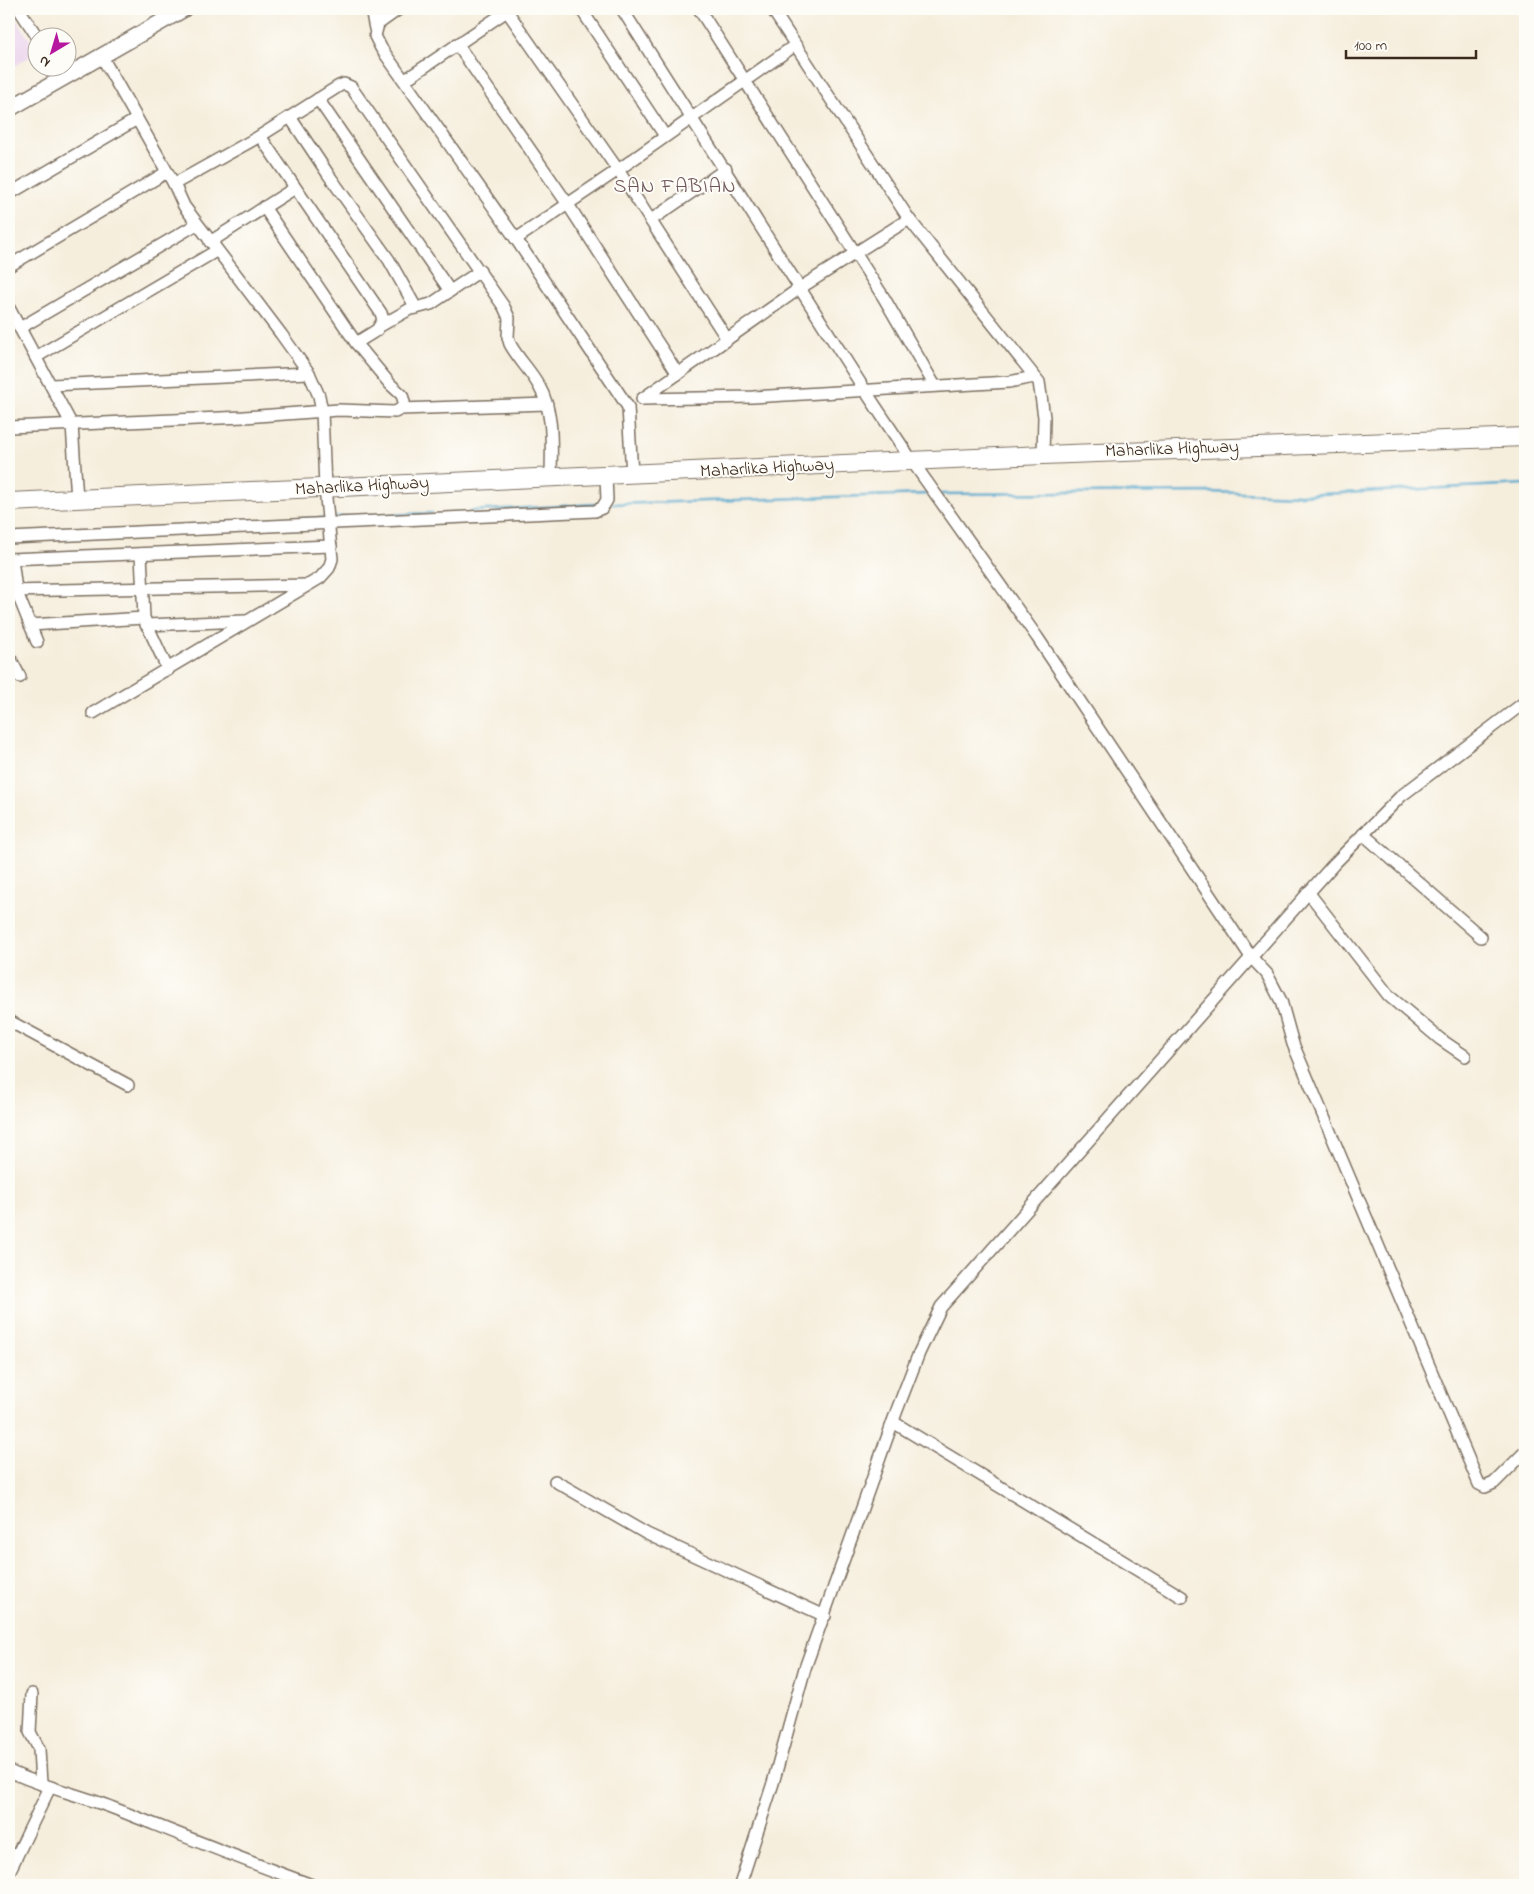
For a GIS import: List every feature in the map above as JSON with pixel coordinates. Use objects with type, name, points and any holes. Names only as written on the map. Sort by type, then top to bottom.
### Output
[{"type":"highway","name":"Maharlika Highway","points":[[9,502],[551,479],[1044,455],[1525,437]]},
{"type":"main road","points":[[78,66],[102,56],[184,9]]},
{"type":"main road","points":[[9,109],[53,78]]},
{"type":"street","points":[[19,9],[31,28]]},
{"type":"street","points":[[371,9],[375,36],[381,48],[516,238],[628,407],[632,475]]},
{"type":"street","points":[[375,29],[383,19],[399,9]]},
{"type":"street","points":[[581,9],[665,136]]},
{"type":"street","points":[[622,9],[726,169],[864,389],[912,461],[1038,637],[1251,957],[1268,974],[1280,1001],[1293,1044],[1479,1484],[1489,1486],[1525,1452]]},
{"type":"street","points":[[699,9],[908,336],[935,386]]},
{"type":"street","points":[[772,9],[794,46],[909,220],[1039,382],[1042,392],[1044,455]]},
{"type":"street","points":[[405,80],[509,10],[618,170],[728,339]]},
{"type":"street","points":[[457,44],[567,203],[678,374]]},
{"type":"street","points":[[516,238],[618,170],[794,46]]},
{"type":"street","points":[[93,713],[320,578],[329,568],[332,560],[325,488],[322,411],[319,396],[309,374],[184,206],[174,184],[102,56]]},
{"type":"street","points":[[174,184],[260,136],[339,86],[344,84],[351,87],[480,271],[509,318],[508,337],[513,349],[539,386],[547,404],[550,421],[551,479]]},
{"type":"street","points":[[318,99],[450,290]]},
{"type":"street","points":[[290,117],[389,260],[416,308]]},
{"type":"street","points":[[9,194],[137,119]]},
{"type":"street","points":[[260,136],[381,313],[383,317],[382,325]]},
{"type":"street","points":[[651,220],[726,169]]},
{"type":"street","points":[[9,266],[167,172]]},
{"type":"street","points":[[36,357],[213,246],[264,207],[295,188]]},
{"type":"street","points":[[264,207],[356,343],[390,384],[402,395],[404,402],[401,409]]},
{"type":"street","points":[[628,407],[800,288],[909,220]]},
{"type":"street","points":[[20,328],[197,224]]},
{"type":"street","points":[[356,343],[410,309],[431,304],[480,271]]},
{"type":"street","points":[[9,308],[72,424],[76,500]]},
{"type":"street","points":[[51,385],[309,374]]},
{"type":"street","points":[[643,398],[753,397],[864,389],[1010,382],[1034,377]]},
{"type":"street","points":[[9,427],[322,411],[395,412],[401,409],[547,404]]},
{"type":"street","points":[[9,538],[595,510],[602,508],[607,500],[606,476]]},
{"type":"street","points":[[37,642],[12,591],[10,559],[331,546]]},
{"type":"street","points":[[142,554],[145,622],[168,670]]},
{"type":"street","points":[[12,591],[143,586],[307,585]]},
{"type":"street","points":[[30,625],[247,621]]},
{"type":"street","points":[[9,656],[20,677]]},
{"type":"street","points":[[740,1885],[773,1783],[805,1668],[893,1422],[932,1324],[952,1293],[1308,892],[1363,834],[1401,796],[1525,702]]},
{"type":"street","points":[[1363,834],[1481,937]]},
{"type":"street","points":[[1308,892],[1388,996],[1440,1039],[1465,1056]]},
{"type":"street","points":[[9,1021],[128,1085]]},
{"type":"street","points":[[893,1422],[1182,1597]]},
{"type":"street","points":[[554,1481],[647,1534],[825,1616]]},
{"type":"street","points":[[9,1872],[46,1786],[38,1749],[30,1732],[32,1694]]},
{"type":"street","points":[[9,1771],[46,1786],[113,1808],[190,1840],[312,1885]]},
{"type":"shaded area","points":[[9,9],[28,37],[28,58],[9,69]]},
{"type":"waterway","points":[[941,494],[1210,492],[1301,495],[1525,484]]},
{"type":"waterway","points":[[612,504],[928,494]]},
{"type":"waterway","points":[[470,511],[599,504]]},
{"type":"waterway","points":[[336,517],[432,513]]},
{"type":"waterway","points":[[272,520],[323,518]]},
{"type":"district","name":"SAN FABIAN","points":[[675,187]]}]
